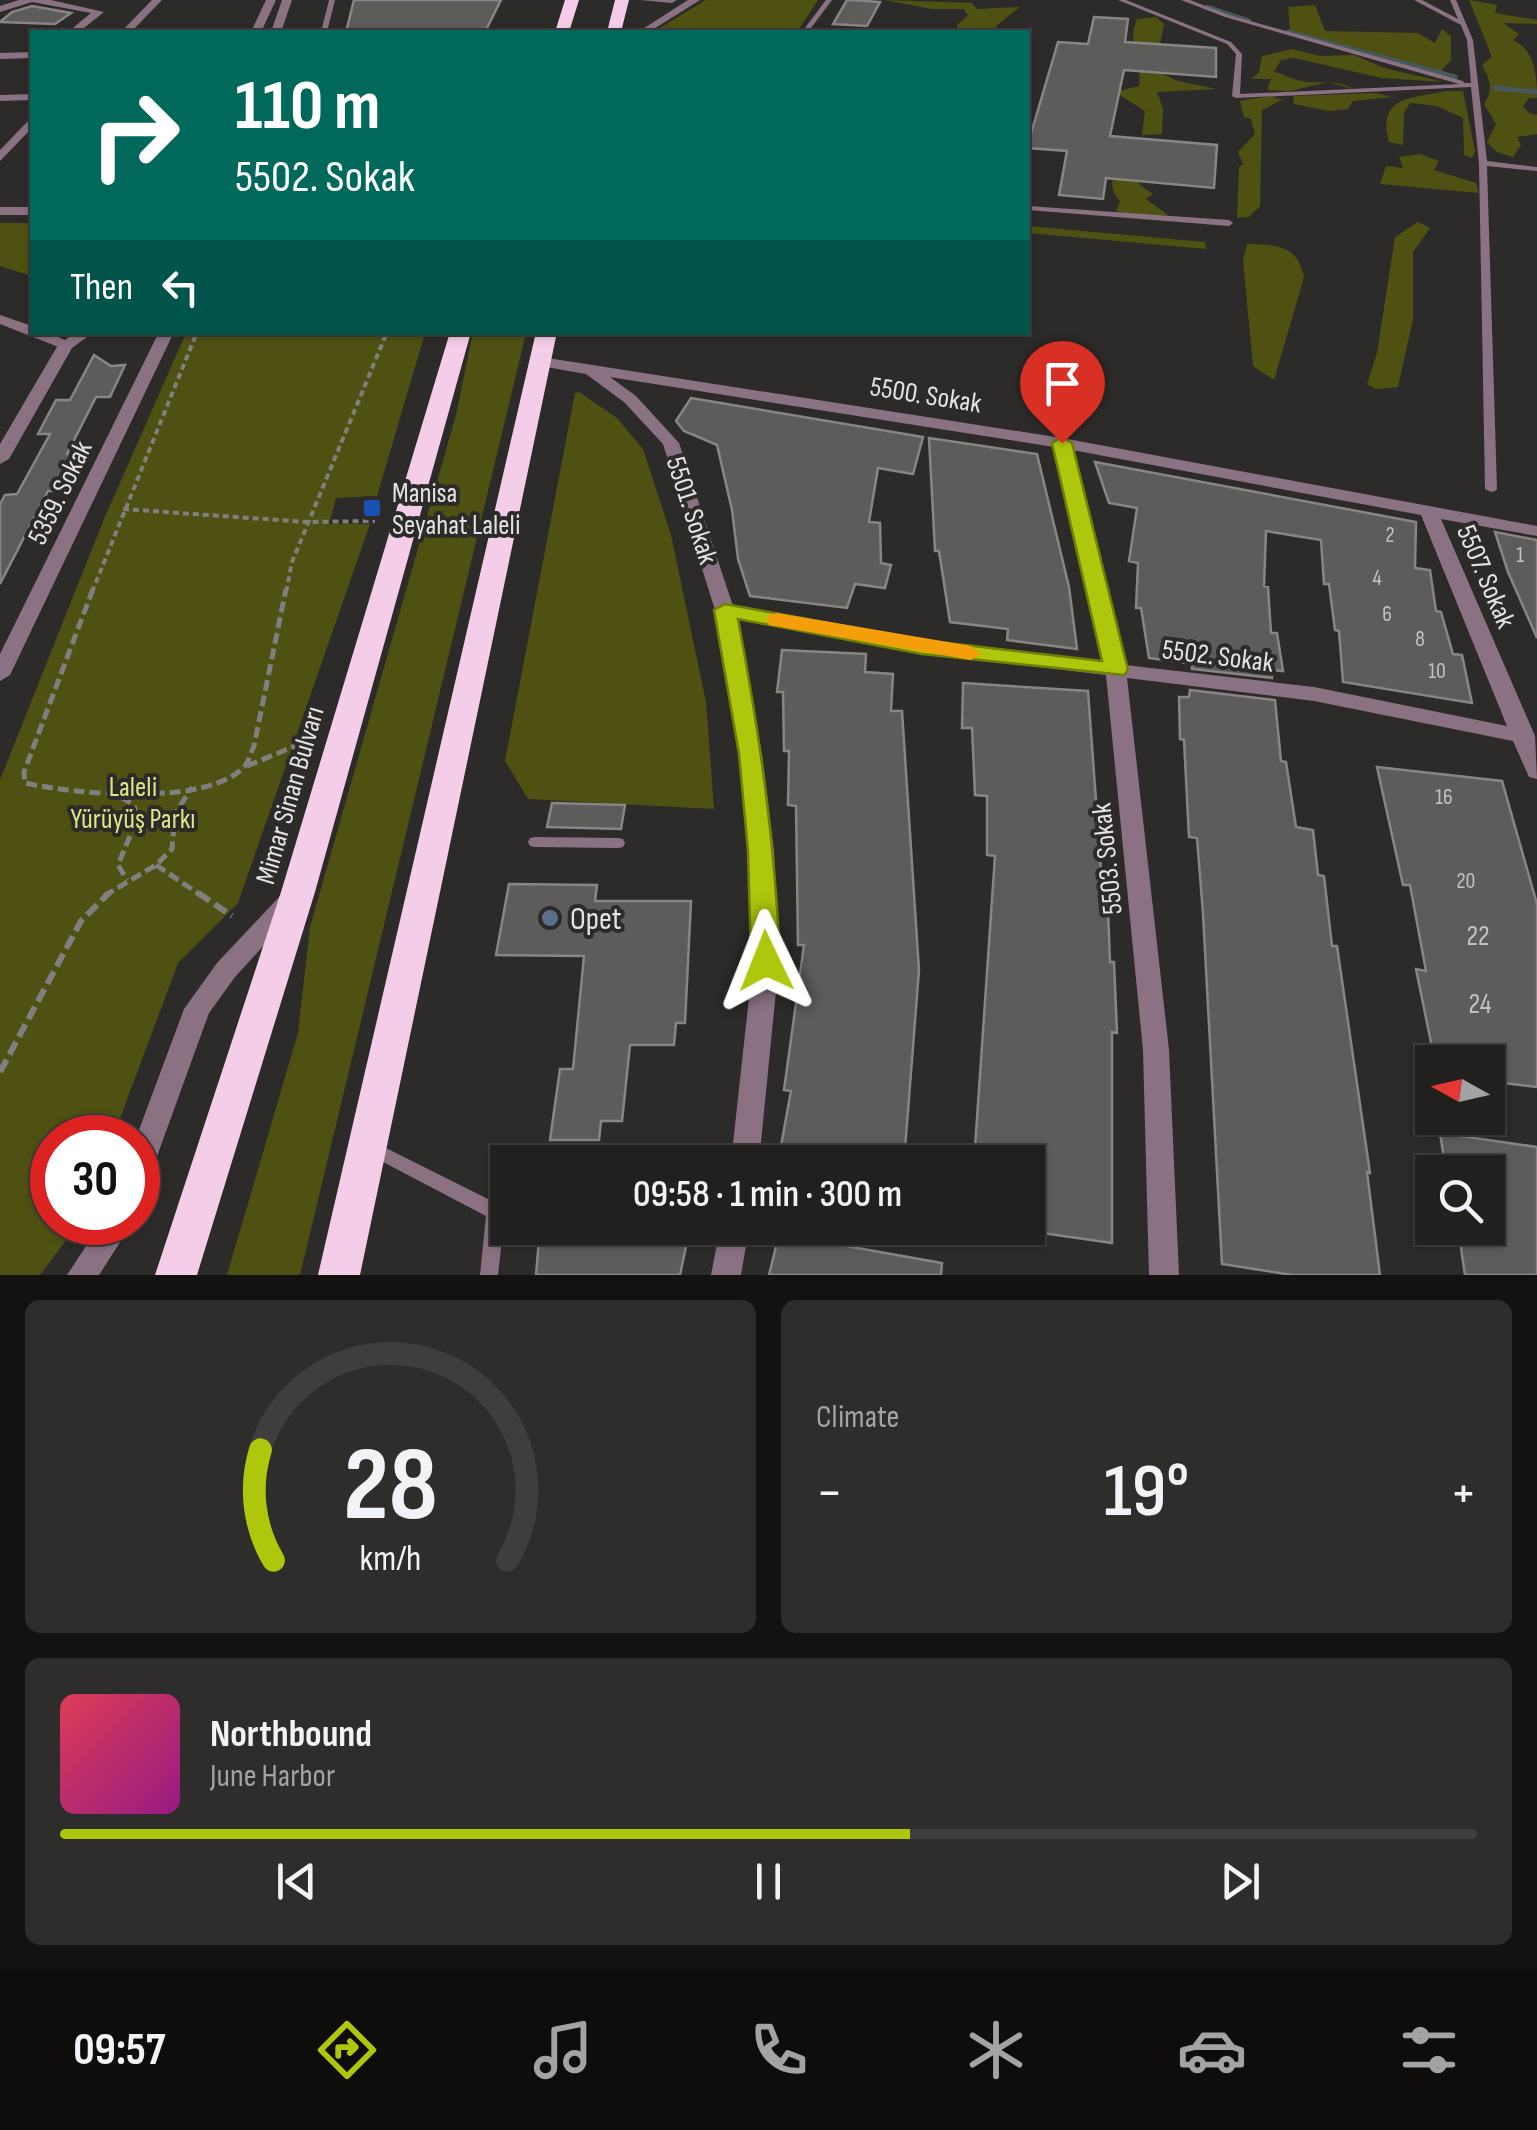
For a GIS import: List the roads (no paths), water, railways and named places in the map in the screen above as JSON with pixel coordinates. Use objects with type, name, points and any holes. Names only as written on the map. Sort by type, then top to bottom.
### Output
[{"type":"highway","points":[[563,30],[572,0]]},
{"type":"highway","name":"Mimar Sinan Bulvarı","points":[[176,1275],[298,892],[460,335]]},
{"type":"highway","points":[[339,1275],[544,347]]},
{"type":"street","points":[[0,9],[32,0],[99,12],[76,30]]},
{"type":"street","points":[[128,30],[158,0]]},
{"type":"street","points":[[257,30],[271,0]]},
{"type":"street","points":[[277,30],[287,0]]},
{"type":"street","points":[[646,0],[672,0]]},
{"type":"street","points":[[646,30],[696,0]]},
{"type":"street","points":[[0,68],[6,56]]},
{"type":"street","points":[[0,98],[30,97]]},
{"type":"street","points":[[2,152],[30,123]]},
{"type":"street","points":[[0,214],[30,214]]},
{"type":"street","points":[[0,318],[30,330]]},
{"type":"street","points":[[41,335],[66,345]]},
{"type":"street","points":[[0,459],[66,345],[82,335]]},
{"type":"street","name":"5359. Sokak","points":[[0,675],[166,335]]},
{"type":"street","name":"5500. Sokak","points":[[544,347],[589,370],[1062,443],[1537,531]]},
{"type":"street","name":"5501. Sokak","points":[[589,370],[630,399],[671,443],[725,610],[751,754],[766,961],[747,1145]]},
{"type":"street","name":"5503. Sokak","points":[[1062,443],[1116,670],[1156,1050],[1164,1275]]},
{"type":"street","name":"5507. Sokak","points":[[1430,514],[1537,772]]},
{"type":"street","name":"5502. Sokak","points":[[725,610],[922,647],[1314,694],[1524,736]]},
{"type":"street","points":[[158,1115],[197,1010],[226,970],[298,892]]},
{"type":"street","points":[[82,1275],[103,1245]]},
{"type":"street","points":[[726,1275],[731,1245]]},
{"type":"lane","points":[[324,30],[332,0]]},
{"type":"lane","points":[[621,6],[633,0]]},
{"type":"lane","points":[[806,30],[829,0]]},
{"type":"lane","points":[[1120,0],[1229,43],[1238,54],[1236,96],[1473,85]]},
{"type":"lane","points":[[1132,3],[1153,0]]},
{"type":"lane","points":[[1184,0],[1227,16],[1473,85]]},
{"type":"lane","points":[[1417,0],[1463,24]]},
{"type":"lane","points":[[1453,0],[1470,40],[1483,162],[1490,489]]},
{"type":"lane","points":[[1483,162],[1537,169]]},
{"type":"lane","points":[[1030,208],[1228,223]]},
{"type":"lane","points":[[535,842],[618,843]]},
{"type":"lane","points":[[368,1146],[490,1204]]},
{"type":"lane","points":[[489,1275],[495,1245]]},
{"type":"waterway","points":[[1207,7],[1249,21]]},
{"type":"waterway","points":[[1288,32],[1455,77]]},
{"type":"waterway","points":[[1496,88],[1537,92]]},
{"type":"place","name":"Manisa Seyahat Laleli","points":[[372,508]]},
{"type":"place","name":"Opet","points":[[550,918]]},
{"type":"park label","name":"Laleli Yürüyüş Parkı","points":[[133,802]]}]
